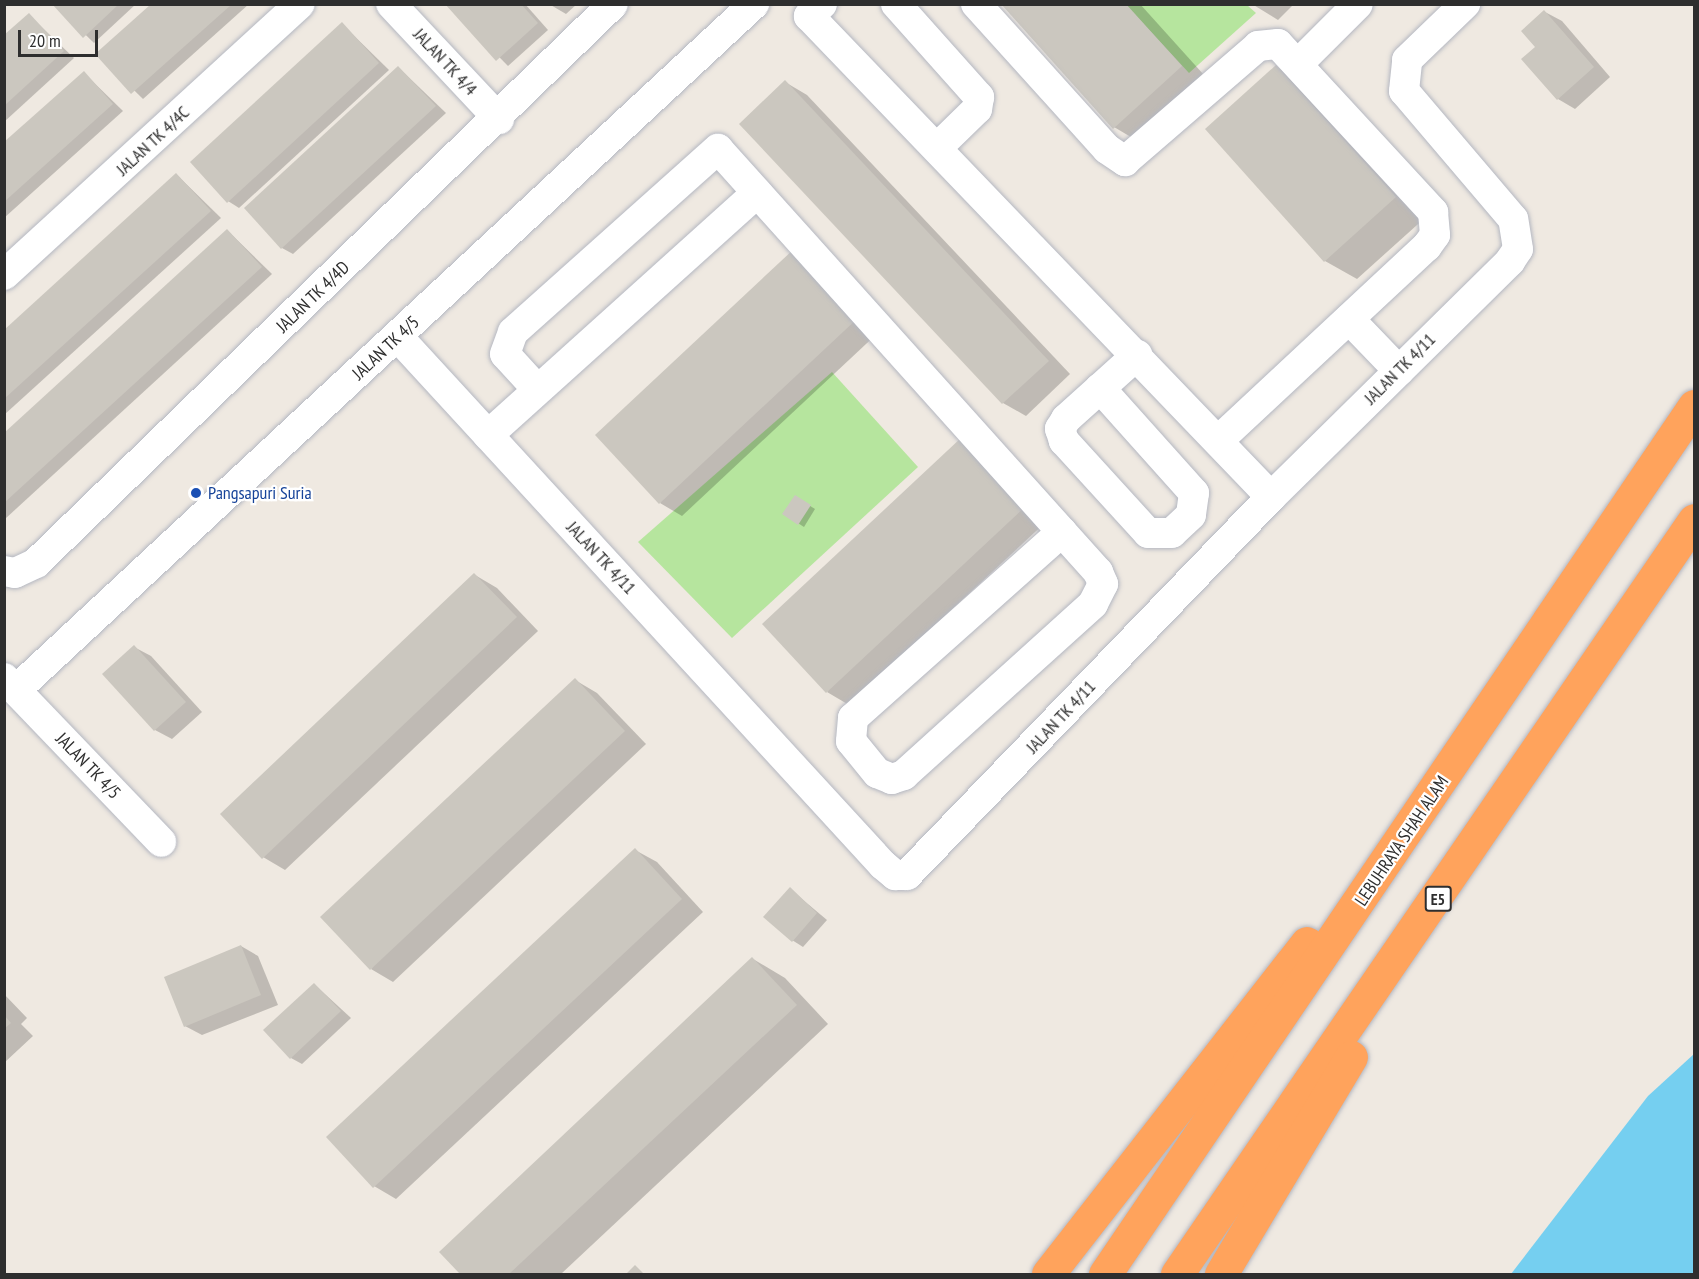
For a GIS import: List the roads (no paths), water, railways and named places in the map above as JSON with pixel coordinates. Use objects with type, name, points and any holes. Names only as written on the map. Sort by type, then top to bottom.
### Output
[{"type":"highway","name":"LEBUHRAYA SHAH ALAM","points":[[1105,1275],[1553,621],[1695,406]]},
{"type":"highway","name":"E5","points":[[1177,1275],[1459,868],[1695,520]]},
{"type":"highway","points":[[1048,1275],[1128,1178],[1553,621]]},
{"type":"highway","points":[[1221,1275],[1459,868]]},
{"type":"street","name":"JALAN TK 4/4C","points":[[4,275],[300,4]]},
{"type":"street","name":"JALAN TK 4/4","points":[[391,4],[499,119]]},
{"type":"street","name":"JALAN TK 4/4D","points":[[4,571],[15,573],[36,563],[499,119],[613,4]]},
{"type":"street","name":"JALAN TK 4/5","points":[[161,842],[10,684],[398,337],[754,4]]},
{"type":"street","points":[[822,4],[809,16],[1271,497]]},
{"type":"street","points":[[896,4],[979,97],[977,109],[937,148]]},
{"type":"street","points":[[976,4],[1107,149],[1125,161],[1258,46],[1278,44],[1299,63],[1427,204],[1436,224],[1427,246],[1218,441]]},
{"type":"street","points":[[1299,63],[1358,4]]},
{"type":"street","name":"JALAN TK 4/11","points":[[398,337],[895,875],[917,870],[1271,497],[1518,249],[1513,219],[1404,91],[1407,60],[1466,4]]},
{"type":"street","points":[[537,389],[505,354],[513,332],[718,149],[1098,572],[1103,584],[1094,604],[904,775],[892,779],[878,773],[851,741],[853,718],[1062,532]]},
{"type":"street","points":[[488,435],[757,193]]},
{"type":"street","points":[[1349,319],[1399,370]]},
{"type":"street","points":[[1100,388],[1194,493],[1191,514],[1172,533],[1148,533],[1064,441],[1060,429],[1066,419],[1100,388],[1137,355]]},
{"type":"water","points":[[1694,1054],[1694,1274],[1511,1274],[1648,1096]]},
{"type":"place","name":"Pangsapuri Suria","points":[[196,493]]}]
